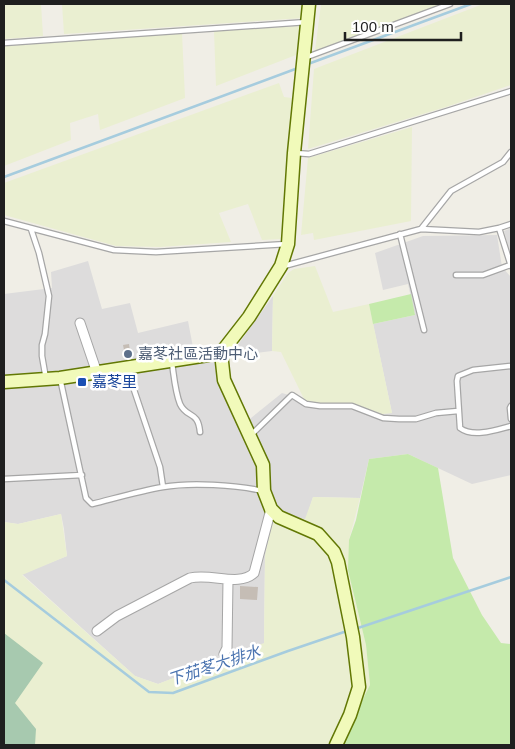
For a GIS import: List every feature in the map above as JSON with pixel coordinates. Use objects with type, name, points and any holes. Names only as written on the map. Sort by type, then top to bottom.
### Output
[{"type":"street","points":[[309,4],[294,153],[288,244],[281,266],[249,317],[221,353],[224,380],[263,465],[264,491],[271,509],[279,518],[318,534],[334,552],[338,562],[353,637],[359,686],[350,715],[336,745]]},
{"type":"street","points":[[80,323],[97,373]]},
{"type":"street","points":[[4,382],[60,378],[172,359],[221,353]]},
{"type":"street","points":[[97,631],[117,616],[190,578],[201,576],[228,580],[248,578],[254,573],[271,509]]},
{"type":"street","points":[[224,654],[227,648],[228,580]]},
{"type":"lane","points":[[302,65],[450,4]]},
{"type":"lane","points":[[4,43],[306,22]]},
{"type":"lane","points":[[294,153],[309,154],[511,91]]},
{"type":"lane","points":[[421,229],[451,191],[503,162],[511,152]]},
{"type":"lane","points":[[4,221],[114,250],[156,252],[288,244]]},
{"type":"lane","points":[[281,266],[421,229],[479,232],[511,224]]},
{"type":"lane","points":[[456,275],[483,274],[510,265],[499,228]]},
{"type":"lane","points":[[30,229],[39,253],[49,296],[46,334],[42,345],[46,379]]},
{"type":"lane","points":[[400,234],[424,330]]},
{"type":"lane","points":[[172,359],[175,385],[180,404],[185,411],[199,421],[200,432]]},
{"type":"lane","points":[[511,366],[491,366],[458,376],[460,428],[466,432],[488,432],[511,426]]},
{"type":"lane","points":[[127,368],[160,467],[163,487]]},
{"type":"lane","points":[[60,378],[86,498],[92,504],[163,487],[196,485],[243,487],[264,491]]},
{"type":"lane","points":[[250,436],[292,395],[306,404],[352,406],[383,418],[391,419],[416,419],[436,413],[458,411]]},
{"type":"lane","points":[[511,406],[511,419]]},
{"type":"lane","points":[[4,479],[82,475]]},
{"type":"shaded area","points":[[511,228],[511,257],[504,231]]},
{"type":"shaded area","points":[[497,235],[502,267],[511,277],[511,475],[472,484],[408,454],[369,459],[360,498],[313,497],[306,519],[265,555],[264,644],[158,684],[135,676],[22,574],[67,556],[61,514],[18,524],[4,522],[4,294],[52,288],[51,272],[88,261],[102,309],[130,303],[138,333],[188,321],[196,363],[220,362],[246,422],[282,393],[319,404],[354,404],[382,414],[392,413],[373,324],[415,315],[408,284],[383,290],[375,253],[423,236]]},
{"type":"shaded area","points":[[273,296],[272,351],[233,356],[232,353]]},
{"type":"green space","points":[[4,4],[41,4],[43,36],[4,39]]},
{"type":"green space","points":[[62,4],[305,4],[304,18],[64,34]]},
{"type":"green space","points":[[321,4],[443,4],[315,51]]},
{"type":"green space","points":[[483,4],[511,4],[511,85],[308,149],[314,69]]},
{"type":"green space","points":[[300,26],[296,55],[216,86],[214,31]]},
{"type":"green space","points":[[182,33],[185,98],[100,130],[98,114],[70,123],[71,140],[4,166],[4,46]]},
{"type":"green space","points":[[279,83],[284,97],[292,98],[282,239],[262,240],[248,204],[219,213],[231,242],[160,247],[116,246],[4,215],[4,183]]},
{"type":"green space","points":[[412,127],[411,221],[314,240],[313,233],[301,235],[308,158]]},
{"type":"green space","points":[[315,266],[333,312],[369,304],[392,413],[382,414],[354,404],[319,404],[305,401],[281,352],[272,351],[273,296],[288,273],[294,269]]},
{"type":"green space","points":[[411,294],[415,315],[373,324],[369,304]]},
{"type":"green space","points":[[408,454],[438,468],[453,558],[482,615],[501,643],[511,644],[511,745],[340,745],[370,685],[366,645],[348,570],[349,540],[356,520],[369,459]]},
{"type":"green space","points":[[313,497],[360,498],[349,540],[355,599],[366,645],[370,686],[342,745],[4,745],[4,522],[18,524],[61,514],[67,556],[22,575],[135,676],[158,684],[264,643],[265,555],[274,515],[305,519]]},
{"type":"green space","points":[[4,633],[43,663],[15,703],[36,729],[35,745],[4,745]]},
{"type":"building","name":"嘉苳社區活動中心","points":[[129,344],[131,359],[126,360],[123,345]]},
{"type":"building","points":[[240,586],[258,587],[257,600],[240,599]]},
{"type":"waterway","points":[[308,64],[471,4]]},
{"type":"waterway","points":[[4,177],[298,68]]},
{"type":"waterway","name":"下茄苳大排水","points":[[358,628],[511,577]]},
{"type":"waterway","name":"下茄苳大排水","points":[[4,580],[149,692],[173,693],[344,632]]},
{"type":"place","name":"嘉苳社區活動中心","points":[[128,354]]},
{"type":"place","name":"嘉苳里","points":[[82,382]]}]
